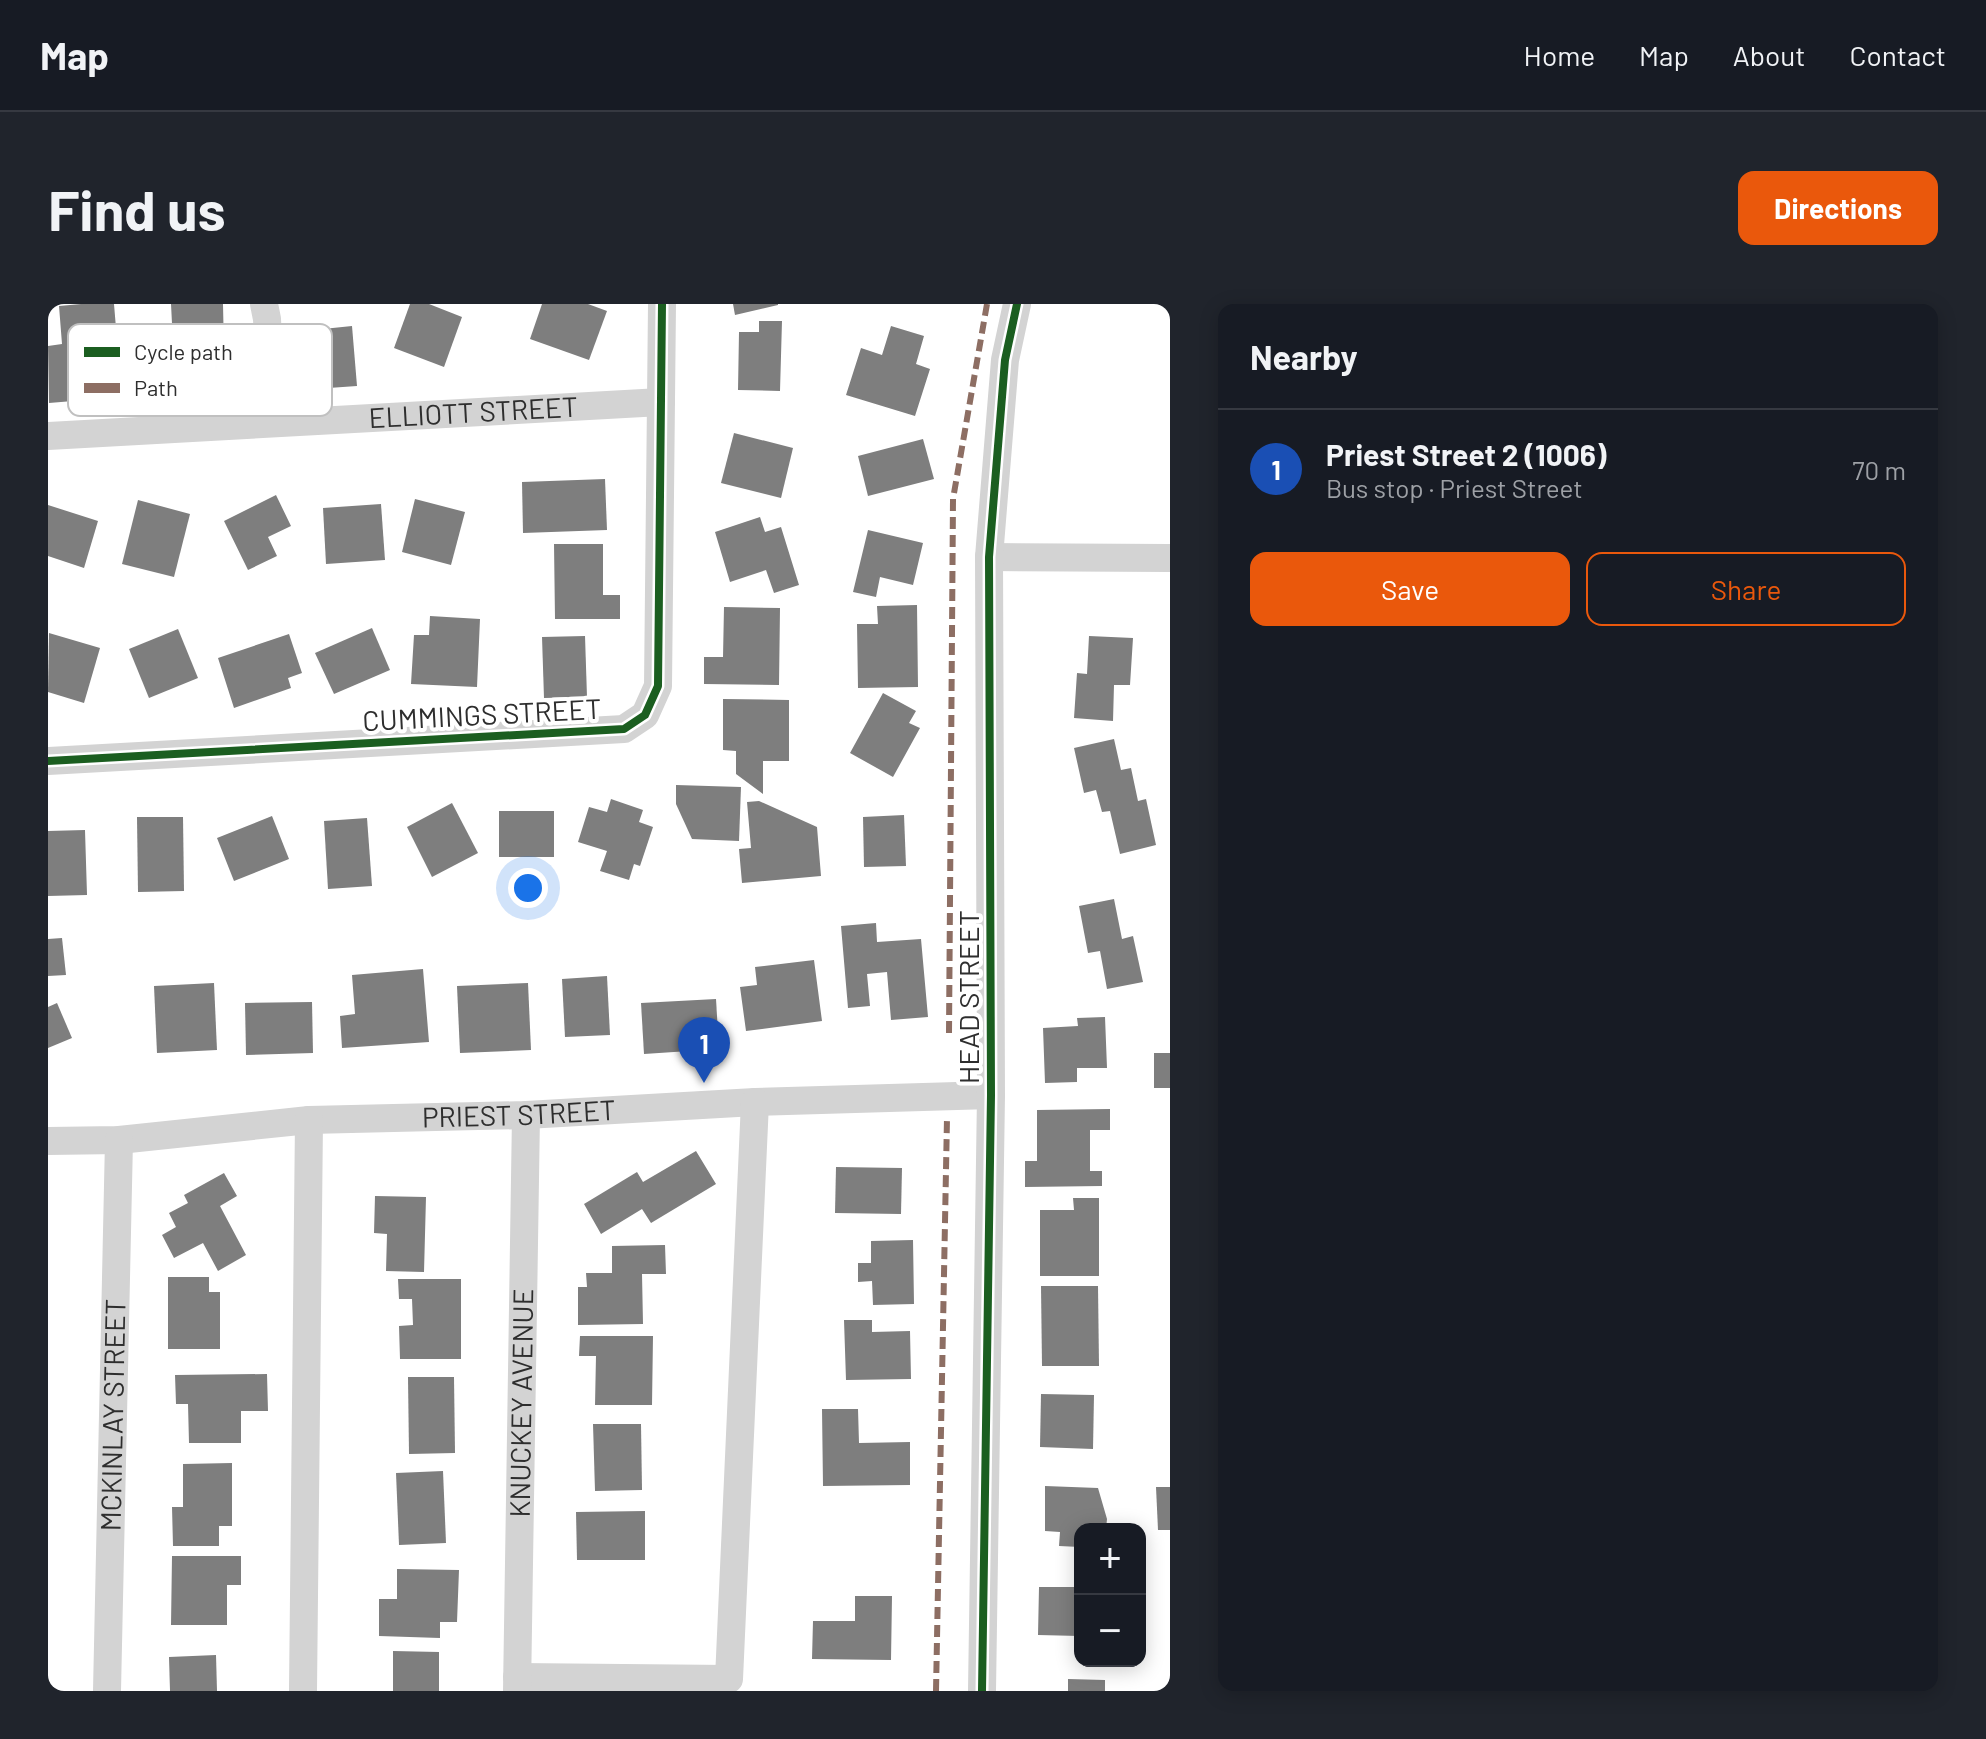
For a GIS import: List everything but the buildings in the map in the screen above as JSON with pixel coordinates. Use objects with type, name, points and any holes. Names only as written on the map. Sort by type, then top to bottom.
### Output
[{"type":"street","points":[[264,304],[267,324]]},
{"type":"street","name":"CUMMINGS STREET","points":[[48,761],[624,729],[645,715],[658,686],[662,304]]},
{"type":"street","name":"HEAD STREET","points":[[982,1691],[991,1095],[989,557],[1005,360],[1017,304]]},
{"type":"street","name":"ELLIOTT STREET","points":[[48,436],[661,402]]},
{"type":"street","points":[[272,416],[272,423]]},
{"type":"street","points":[[989,557],[1170,558]]},
{"type":"street","name":"PRIEST STREET","points":[[48,1141],[119,1140],[309,1120],[526,1115],[755,1102],[991,1095]]},
{"type":"street","points":[[517,1684],[729,1679],[755,1102]]},
{"type":"street","name":"KNUCKEY AVENUE","points":[[517,1684],[526,1115]]},
{"type":"street","points":[[303,1691],[309,1120]]},
{"type":"street","name":"MCKINLAY STREET","points":[[107,1691],[119,1140]]},
{"type":"marked path","points":[[949,1033],[953,499],[987,304]]},
{"type":"marked path","points":[[936,1691],[947,1118]]},
{"type":"cycle path","points":[[48,761],[624,729],[645,715],[658,686],[662,304]]},
{"type":"cycle path","points":[[982,1691],[991,1095],[989,557],[1005,360],[1017,304]]},
{"type":"place","name":"Priest Street 2 (1006)","points":[[704,1083]]}]
